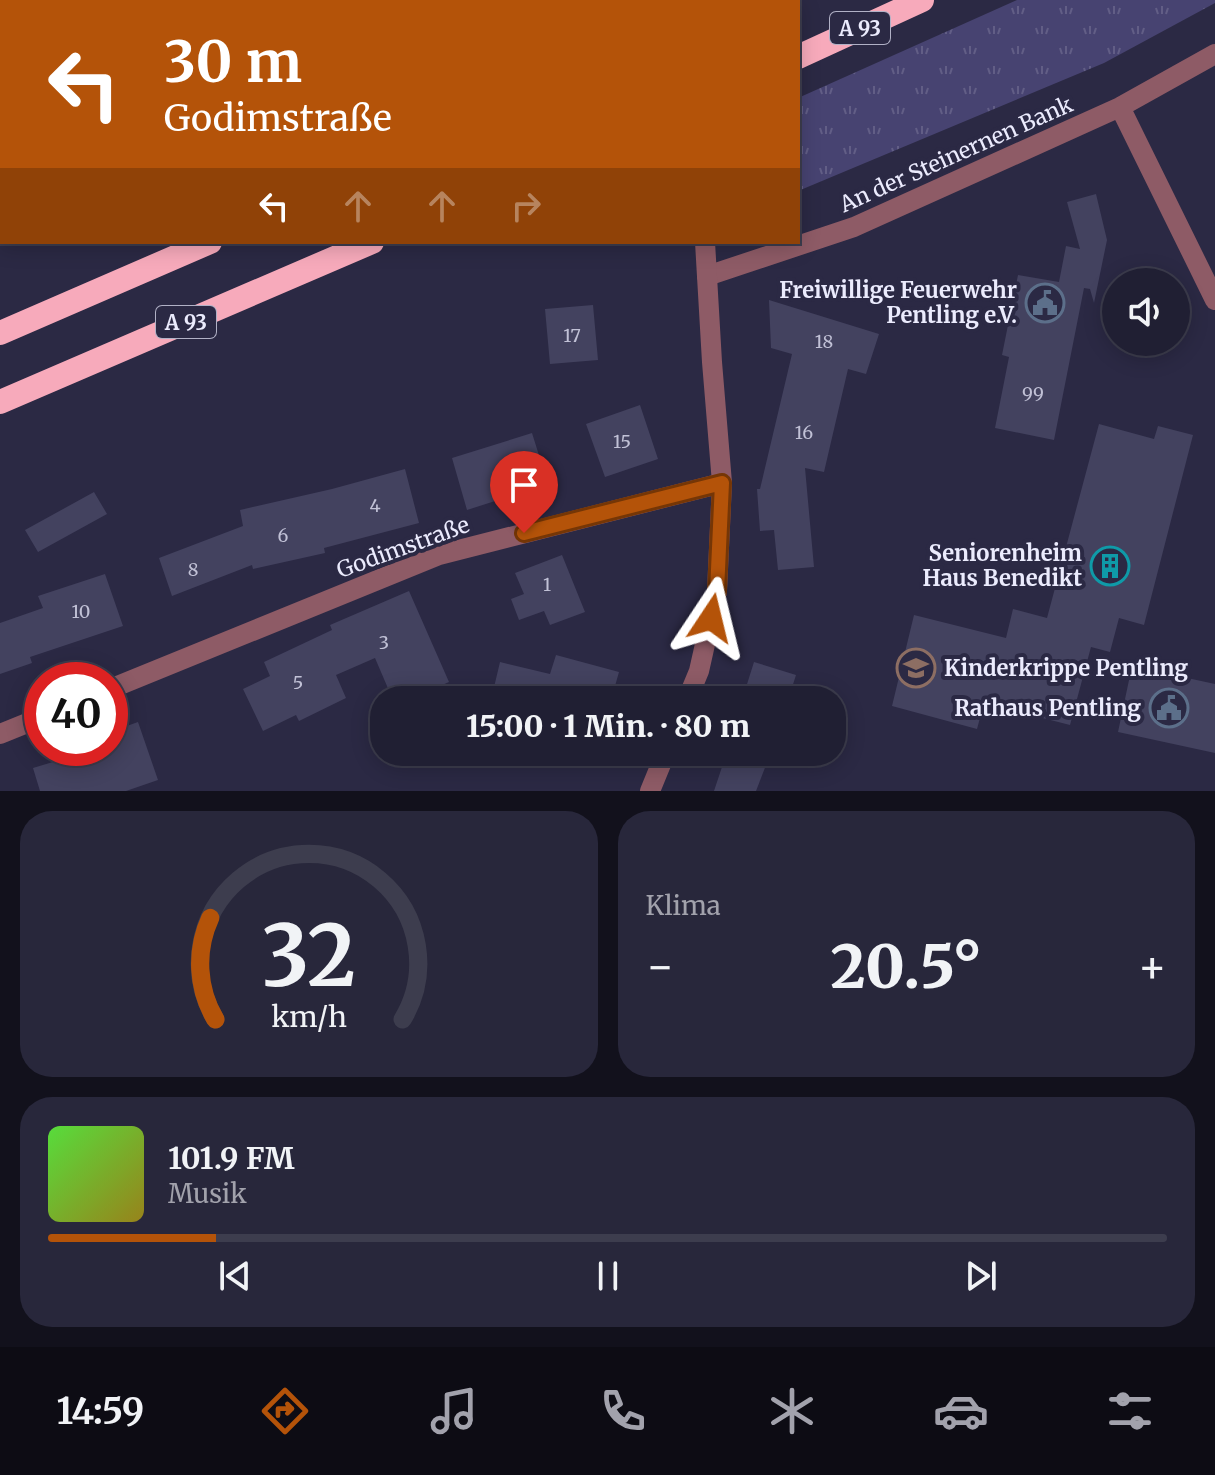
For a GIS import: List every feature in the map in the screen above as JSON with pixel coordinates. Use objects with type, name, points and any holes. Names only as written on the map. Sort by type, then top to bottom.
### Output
[{"type":"highway","name":"A 93","points":[[800,56],[922,0]]},
{"type":"highway","points":[[0,333],[205,244]]},
{"type":"highway","name":"A 93","points":[[0,402],[367,244]]},
{"type":"street","name":"An der Steinernen Bank","points":[[707,276],[854,227],[1120,107],[1215,54]]},
{"type":"street","points":[[1120,107],[1215,300]]},
{"type":"street","points":[[693,686],[717,591],[722,483],[705,244]]},
{"type":"street","name":"Godimstraße","points":[[128,682],[439,555],[722,483]]},
{"type":"street","points":[[0,734],[24,724]]},
{"type":"street","points":[[650,791],[660,766]]},
{"type":"green space","points":[[1017,0],[1215,0],[1215,3],[1104,63],[800,190],[800,97]]},
{"type":"building","points":[[1096,194],[1107,240],[1094,303],[1090,289],[1084,288],[1054,440],[995,428],[1009,357],[1002,355],[1018,275],[1059,282],[1066,246],[1080,249],[1067,202]]},
{"type":"building","points":[[769,300],[879,334],[866,374],[848,369],[824,472],[805,468],[814,567],[778,570],[774,530],[760,531],[757,489],[760,489],[792,354],[771,348]]},
{"type":"building","points":[[593,305],[598,360],[550,364],[545,309]]},
{"type":"building","points":[[640,405],[658,459],[605,477],[586,424]]},
{"type":"building","name":"Seniorenheim Haus Benedikt","points":[[1099,424],[1154,439],[1158,426],[1193,435],[1144,625],[1119,618],[1110,652],[1091,647],[1070,725],[984,703],[977,729],[892,706],[914,615],[1006,638],[1013,609],[1047,618]]},
{"type":"building","points":[[532,433],[548,484],[467,510],[452,458]]},
{"type":"building","points":[[405,469],[419,523],[324,548],[325,553],[253,569],[252,565],[172,596],[159,558],[243,526],[240,510]]},
{"type":"building","points":[[94,492],[107,514],[38,552],[25,530]]},
{"type":"building","points":[[562,555],[585,612],[550,625],[544,611],[519,620],[511,599],[524,594],[515,573]]},
{"type":"building","points":[[105,574],[123,626],[30,657],[32,662],[24,662],[24,666],[0,674],[0,623],[43,608],[38,596]]},
{"type":"building","points":[[409,591],[449,682],[440,686],[387,686],[375,658],[336,675],[346,698],[299,721],[296,715],[263,731],[243,689],[270,676],[264,662],[332,630],[330,625]]},
{"type":"building","points":[[556,655],[619,672],[615,686],[494,686],[500,662],[550,674]]},
{"type":"building","points":[[754,662],[796,675],[792,686],[746,686]]},
{"type":"building","name":"Rathaus Pentling","points":[[1132,666],[1215,684],[1215,753],[1118,732]]},
{"type":"building","points":[[138,722],[158,780],[126,791],[40,791],[33,768],[40,766],[128,766],[128,726]]},
{"type":"building","points":[[722,766],[766,766],[756,791],[714,791]]},
{"type":"place","name":"Freiwillige Feuerwehr Pentling e.V.","points":[[1045,303]]},
{"type":"place","name":"Seniorenheim Haus Benedikt","points":[[1110,566]]},
{"type":"place","name":"Kinderkrippe Pentling","points":[[916,668]]},
{"type":"place","name":"Rathaus Pentling","points":[[1169,708]]},
{"type":"route","points":[[524,533],[722,483],[717,591],[711,618]]}]
